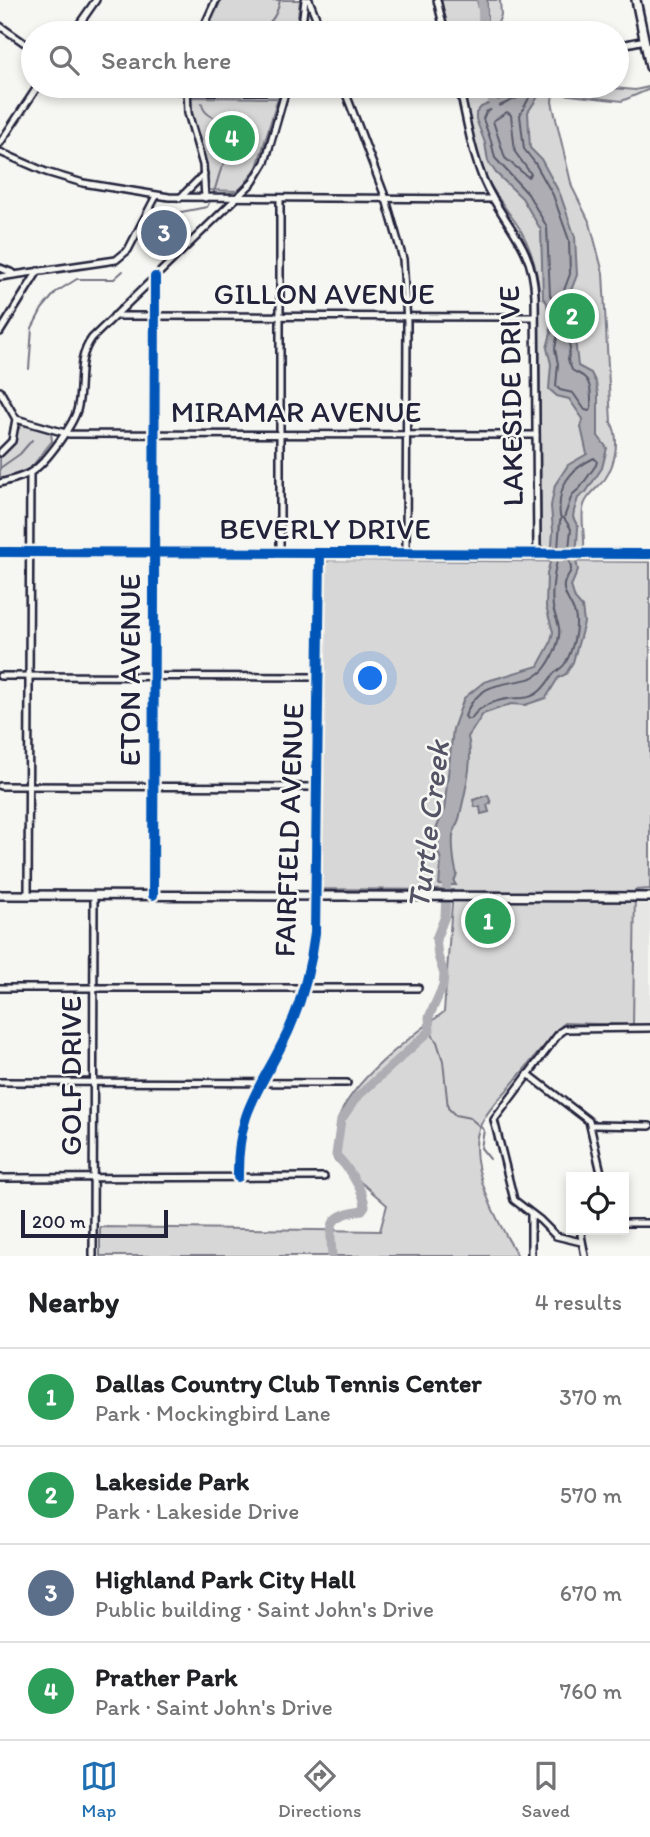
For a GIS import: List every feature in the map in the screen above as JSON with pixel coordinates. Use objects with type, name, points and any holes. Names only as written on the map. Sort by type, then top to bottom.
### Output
[{"type":"main road","points":[[636,0],[650,66]]},
{"type":"main road","points":[[0,895],[650,897]]},
{"type":"street","points":[[82,21],[96,0]]},
{"type":"street","points":[[206,21],[216,0]]},
{"type":"street","points":[[303,21],[307,0]]},
{"type":"street","points":[[307,0],[317,21]]},
{"type":"street","points":[[437,0],[442,21]]},
{"type":"street","points":[[0,26],[21,41]]},
{"type":"street","points":[[629,43],[645,40]]},
{"type":"street","points":[[0,143],[30,98]]},
{"type":"street","points":[[187,98],[188,113],[201,157],[206,198]]},
{"type":"street","points":[[0,483],[30,473],[43,461],[77,414],[80,365],[92,338],[253,182],[265,162],[283,98]]},
{"type":"street","points":[[348,98],[386,199],[403,259],[407,317],[406,553]]},
{"type":"street","name":"LAKESIDE DRIVE","points":[[461,98],[478,162],[494,199],[515,229],[527,253],[535,285],[537,554]]},
{"type":"street","points":[[0,152],[47,172],[83,183],[156,196],[494,199]]},
{"type":"street","points":[[180,198],[204,174]]},
{"type":"street","points":[[0,277],[102,264],[120,258],[128,250],[156,196]]},
{"type":"street","points":[[280,198],[280,553]]},
{"type":"street","points":[[0,268],[15,274]]},
{"type":"street","points":[[0,332],[38,271]]},
{"type":"street","name":"ETON AVENUE","points":[[153,895],[155,277]]},
{"type":"street","name":"GILLON AVENUE","points":[[114,316],[535,317]]},
{"type":"street","points":[[0,391],[16,419],[12,441],[0,453]]},
{"type":"street","name":"MIRAMAR AVENUE","points":[[16,419],[63,433],[536,435]]},
{"type":"street","points":[[29,895],[30,473]]},
{"type":"street","name":"BEVERLY DRIVE","points":[[0,552],[650,554]]},
{"type":"street","name":"FAIRFIELD AVENUE","points":[[238,1178],[241,1130],[252,1098],[287,1033],[304,988],[315,933],[320,553]]},
{"type":"street","points":[[0,676],[319,677]]},
{"type":"street","points":[[0,786],[318,787]]},
{"type":"street","name":"GOLF DRIVE","points":[[93,1256],[94,895]]},
{"type":"street","points":[[0,988],[418,988]]},
{"type":"street","points":[[581,1242],[556,1236],[514,1200],[494,1125],[496,1116],[565,1029],[650,1028]]},
{"type":"street","points":[[528,1074],[592,1125],[650,1126]]},
{"type":"street","points":[[0,1082],[347,1083]]},
{"type":"street","points":[[592,1125],[601,1172]]},
{"type":"street","points":[[0,1178],[324,1178]]},
{"type":"street","points":[[531,1214],[531,1256]]},
{"type":"street","points":[[629,1223],[650,1223]]},
{"type":"street","points":[[582,1235],[585,1256]]},
{"type":"shaded area","points":[[221,0],[300,0],[297,21],[211,21]]},
{"type":"shaded area","points":[[441,0],[500,0],[499,21],[446,21]]},
{"type":"shaded area","points":[[629,89],[650,89],[629,98]]},
{"type":"shaded area","points":[[189,98],[278,98],[257,167],[240,191],[203,190],[205,157],[190,112]]},
{"type":"shaded area","points":[[465,98],[552,98],[572,187],[590,223],[603,273],[611,422],[616,443],[609,473],[584,505],[584,548],[545,549],[541,545],[538,281],[524,236],[494,192],[475,142]]},
{"type":"shaded area","points":[[596,98],[629,98],[622,101]]},
{"type":"shaded area","points":[[25,423],[51,433],[52,441],[30,469],[0,480],[0,456],[9,448],[18,429]]},
{"type":"shaded area","points":[[329,560],[650,562],[650,889],[635,890],[633,1025],[564,1023],[493,1106],[481,1124],[477,1139],[480,1174],[493,1210],[518,1256],[100,1256],[100,1227],[380,1231],[387,1205],[334,1159],[336,1130],[344,1106],[354,1091],[383,1061],[444,1012],[453,890],[322,889],[324,565]]},
{"type":"shaded area","points":[[635,903],[650,904],[650,1025],[633,1025]]},
{"type":"water","points":[[477,0],[487,0],[487,21],[482,21]]},
{"type":"water","points":[[502,98],[537,98],[528,112],[530,148],[541,159],[560,194],[575,237],[577,275],[570,293],[578,366],[591,373],[596,383],[598,436],[607,448],[602,468],[586,492],[578,498],[573,517],[578,527],[578,570],[571,586],[575,599],[582,607],[584,623],[573,662],[566,674],[558,678],[546,698],[525,705],[511,704],[483,714],[468,737],[468,776],[453,836],[456,885],[439,885],[441,860],[435,843],[436,829],[444,811],[453,729],[464,698],[484,682],[538,666],[550,644],[553,632],[546,607],[547,574],[551,558],[551,506],[555,485],[568,465],[587,454],[581,427],[583,419],[569,399],[557,396],[549,389],[551,364],[547,348],[551,333],[547,303],[543,298],[541,230],[522,198],[496,173],[488,161],[476,119],[476,113],[481,107]]},
{"type":"water","points":[[488,795],[491,803],[487,805],[489,812],[481,814],[480,807],[475,807],[473,800]]},
{"type":"waterway","points":[[271,21],[280,0]]},
{"type":"waterway","name":"Turtle Creek","points":[[482,0],[483,21]]},
{"type":"waterway","name":"Turtle Creek","points":[[492,98],[496,110]]},
{"type":"waterway","points":[[202,103],[209,115],[229,123],[238,134],[237,147],[222,167],[213,194]]},
{"type":"waterway","points":[[176,213],[207,207],[211,199]]},
{"type":"waterway","points":[[29,369],[32,328],[42,309],[56,292],[77,279],[114,279],[123,271]]},
{"type":"waterway","points":[[0,468],[20,454],[32,440]]},
{"type":"waterway","name":"Turtle Creek","points":[[332,1256],[333,1223],[342,1215],[362,1210],[365,1206],[362,1193],[336,1155],[341,1120],[356,1098],[430,1031],[429,1017],[443,986],[444,974],[436,939],[445,916],[447,874]]},
{"type":"waterway","points":[[430,1031],[443,1061],[448,1108],[455,1115],[470,1118],[484,1130],[481,1148],[490,1159]]},
{"type":"cycle path","points":[[153,895],[155,277]]},
{"type":"cycle path","points":[[0,552],[650,554]]},
{"type":"cycle path","points":[[238,1177],[239,1153],[246,1116],[293,1020],[305,983],[315,933],[320,553]]},
{"type":"place","name":"Prather Park","points":[[232,138]]},
{"type":"place","name":"Highland Park City Hall","points":[[164,233]]},
{"type":"place","name":"Lakeside Park","points":[[572,316]]},
{"type":"place","name":"Dallas Country Club Tennis Center","points":[[488,921]]}]
